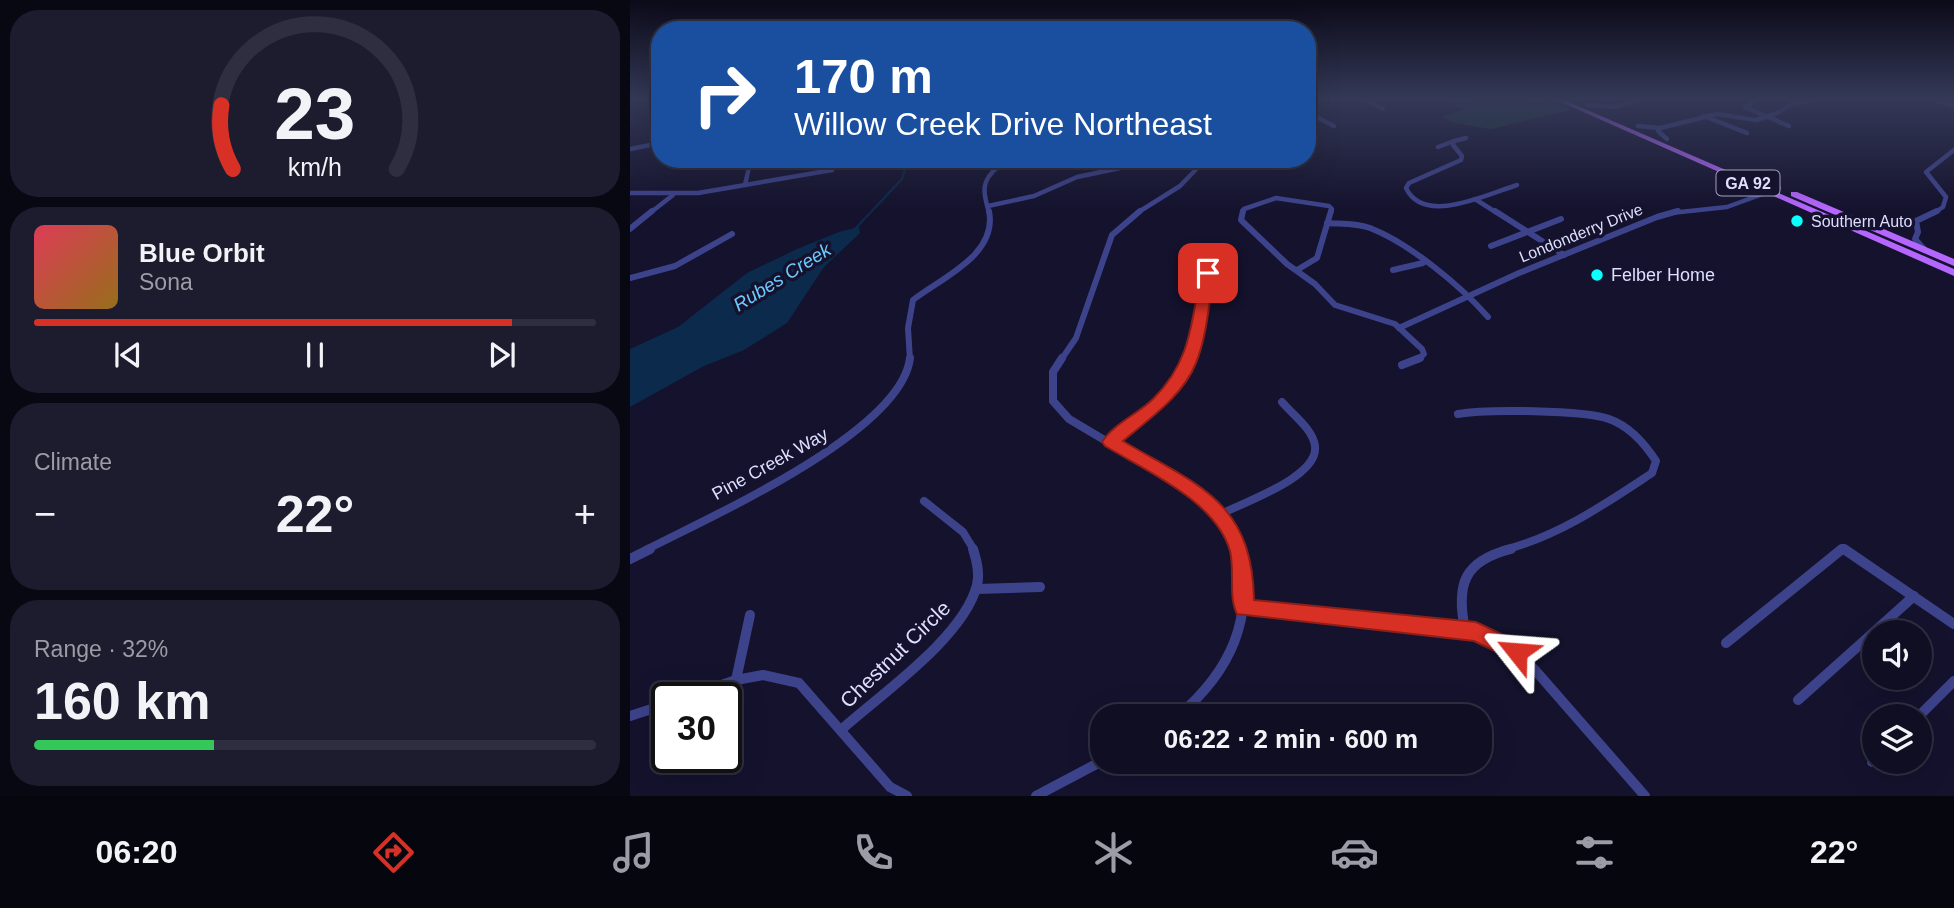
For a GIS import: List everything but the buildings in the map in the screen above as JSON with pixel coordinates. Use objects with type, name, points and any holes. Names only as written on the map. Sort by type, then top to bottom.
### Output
[{"type":"main road","name":"GA 92","points":[[1641,136],[1954,273]]},
{"type":"main road","name":"GA 92","points":[[1661,136],[1953,262]]},
{"type":"street","points":[[1664,136],[1667,139]]},
{"type":"street","points":[[1438,147],[1466,138]]},
{"type":"street","points":[[1454,141],[1453,145],[1462,156],[1461,160],[1409,183],[1407,192],[1419,202],[1443,208],[1517,185]]},
{"type":"street","points":[[630,149],[651,145]]},
{"type":"street","points":[[1914,237],[1918,232],[1916,220],[1936,212],[1946,204],[1947,197],[1926,172],[1954,149]]},
{"type":"street","points":[[745,185],[749,168]]},
{"type":"street","points":[[630,193],[674,195],[745,185],[832,168]]},
{"type":"street","name":"Pine Creek Way","points":[[630,559],[813,462],[883,406],[907,370],[912,345],[908,330],[913,300],[966,262],[983,244],[992,219],[982,196],[984,183],[996,168]]},
{"type":"street","points":[[988,206],[1034,196],[1077,177],[1116,168]]},
{"type":"street","points":[[1193,704],[1225,664],[1244,608],[1244,570],[1239,547],[1221,514],[1202,497],[1069,419],[1059,410],[1050,392],[1053,372],[1076,338],[1112,235],[1134,215],[1180,186],[1197,168]]},
{"type":"street","name":"Londonderry Drive","points":[[1399,328],[1468,296],[1664,214],[1723,208],[1779,187]]},
{"type":"street","points":[[630,229],[674,195]]},
{"type":"street","points":[[1297,270],[1317,258],[1332,209],[1329,206],[1299,200],[1276,198],[1244,209],[1241,219],[1297,270],[1341,309],[1387,321],[1399,328],[1424,354],[1418,360],[1402,365]]},
{"type":"street","points":[[1475,199],[1564,255]]},
{"type":"street","points":[[1491,246],[1561,219]]},
{"type":"street","points":[[1327,223],[1373,229],[1468,296],[1488,317]]},
{"type":"street","points":[[630,278],[674,266],[732,234]]},
{"type":"street","points":[[1889,235],[1914,237],[1927,251]]},
{"type":"street","points":[[1393,270],[1423,263]]},
{"type":"street","points":[[1111,442],[1157,404],[1182,376],[1195,341],[1208,273]]},
{"type":"street","points":[[1221,514],[1295,477],[1312,463],[1316,455],[1315,444],[1282,402]]},
{"type":"street","points":[[1458,414],[1586,414],[1610,419],[1643,441],[1656,461],[1652,473],[1570,525],[1528,544],[1493,552],[1479,561],[1470,570],[1459,597],[1465,630]]},
{"type":"street","name":"Chestnut Circle","points":[[842,729],[940,642],[959,622],[977,589],[978,558],[971,542],[925,501]]},
{"type":"street","points":[[1726,643],[1843,548],[1954,624]]},
{"type":"street","points":[[977,589],[1040,587]]},
{"type":"street","points":[[1887,620],[1914,596]]},
{"type":"street","points":[[1244,608],[1476,631],[1500,641],[1517,652],[1644,796]]},
{"type":"street","points":[[736,680],[750,615]]},
{"type":"street","points":[[1798,700],[1862,643]]},
{"type":"street","points":[[730,682],[763,675],[799,683],[890,787],[907,796]]},
{"type":"street","points":[[1931,704],[1954,681]]},
{"type":"street","points":[[630,716],[651,709]]},
{"type":"street","points":[[1036,796],[1090,767]]},
{"type":"water","points":[[859,227],[860,233],[824,267],[787,323],[744,350],[704,366],[630,407],[630,349],[678,327],[747,273],[797,249]]},
{"type":"waterway","name":"Rubes Creek","points":[[854,230],[902,179],[905,168]]},
{"type":"place","name":"Southern Auto","points":[[1797,221]]},
{"type":"place","name":"Felber Home","points":[[1597,275]]},
{"type":"route","points":[[1208,273],[1195,341],[1182,376],[1157,404],[1111,442],[1202,497],[1221,514],[1239,547],[1244,570],[1244,608],[1476,631],[1517,652]]}]
